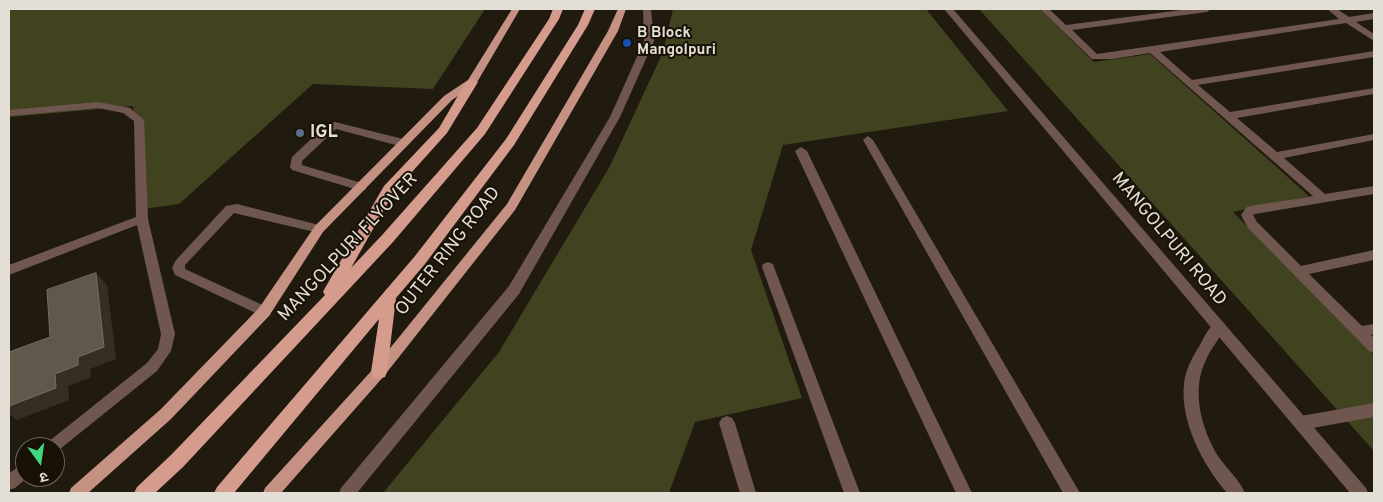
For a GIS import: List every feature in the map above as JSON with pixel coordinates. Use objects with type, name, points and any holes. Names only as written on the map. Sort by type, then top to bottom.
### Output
[{"type":"highway","name":"MANGOLPURI FLYOVER","points":[[143,493],[177,461],[363,265],[481,131],[554,19],[558,9]]},
{"type":"highway","points":[[223,493],[414,267],[510,142],[590,9]]},
{"type":"highway","points":[[318,313],[389,189],[442,130],[472,82]]},
{"type":"highway","points":[[378,372],[389,297]]},
{"type":"main road","points":[[77,493],[166,414],[264,312],[319,230],[448,98],[472,82],[516,9]]},
{"type":"main road","name":"OUTER RING ROAD","points":[[271,493],[378,372],[511,207],[613,31],[622,9]]},
{"type":"street","name":"MANGOLPURI ROAD","points":[[948,9],[1360,493]]},
{"type":"street","points":[[1044,9],[1095,57],[1374,16]]},
{"type":"street","points":[[1065,28],[1207,9]]},
{"type":"street","points":[[1331,9],[1374,38]]},
{"type":"street","points":[[347,493],[514,290],[615,117],[650,41],[647,10]]},
{"type":"street","points":[[1151,49],[1324,199]]},
{"type":"street","points":[[1190,83],[1374,54]]},
{"type":"street","points":[[1228,116],[1374,91]]},
{"type":"street","points":[[9,113],[98,105],[126,110],[139,120],[142,219],[168,334],[164,351],[152,367],[65,437]]},
{"type":"street","points":[[361,187],[296,167],[296,160],[330,127],[335,125],[403,143]]},
{"type":"street","points":[[1274,156],[1374,137]]},
{"type":"street","points":[[868,140],[1072,493]]},
{"type":"street","points":[[801,152],[964,493]]},
{"type":"street","points":[[1374,190],[1251,210],[1246,215],[1252,225],[1374,347]]},
{"type":"street","points":[[264,312],[180,272],[178,268],[180,263],[230,209],[237,208],[319,230]]},
{"type":"street","points":[[9,270],[142,219]]},
{"type":"street","points":[[1299,271],[1374,255]]},
{"type":"street","points":[[768,267],[852,493]]},
{"type":"street","points":[[1219,326],[1201,354],[1191,385],[1195,417],[1205,450],[1237,493]]},
{"type":"street","points":[[1359,332],[1374,329]]},
{"type":"street","points":[[1301,423],[1374,410]]},
{"type":"street","points":[[727,423],[748,493]]},
{"type":"green space","points":[[9,9],[485,9],[433,89],[313,84],[179,204],[142,209],[133,106],[9,117]]},
{"type":"green space","points":[[673,9],[926,9],[1008,111],[783,145],[751,250],[802,398],[695,422],[669,493],[383,493],[499,352],[610,166],[663,52]]},
{"type":"green space","points":[[979,9],[1040,9],[1094,62],[1150,54],[1309,196],[1233,212],[1374,355],[1374,451]]},
{"type":"building","points":[[96,273],[104,347],[78,357],[78,365],[55,374],[56,388],[9,406],[9,352],[50,337],[47,290]]},
{"type":"place","name":"B Block Mangolpuri","points":[[627,43]]},
{"type":"place","name":"IGL","points":[[300,133]]}]
